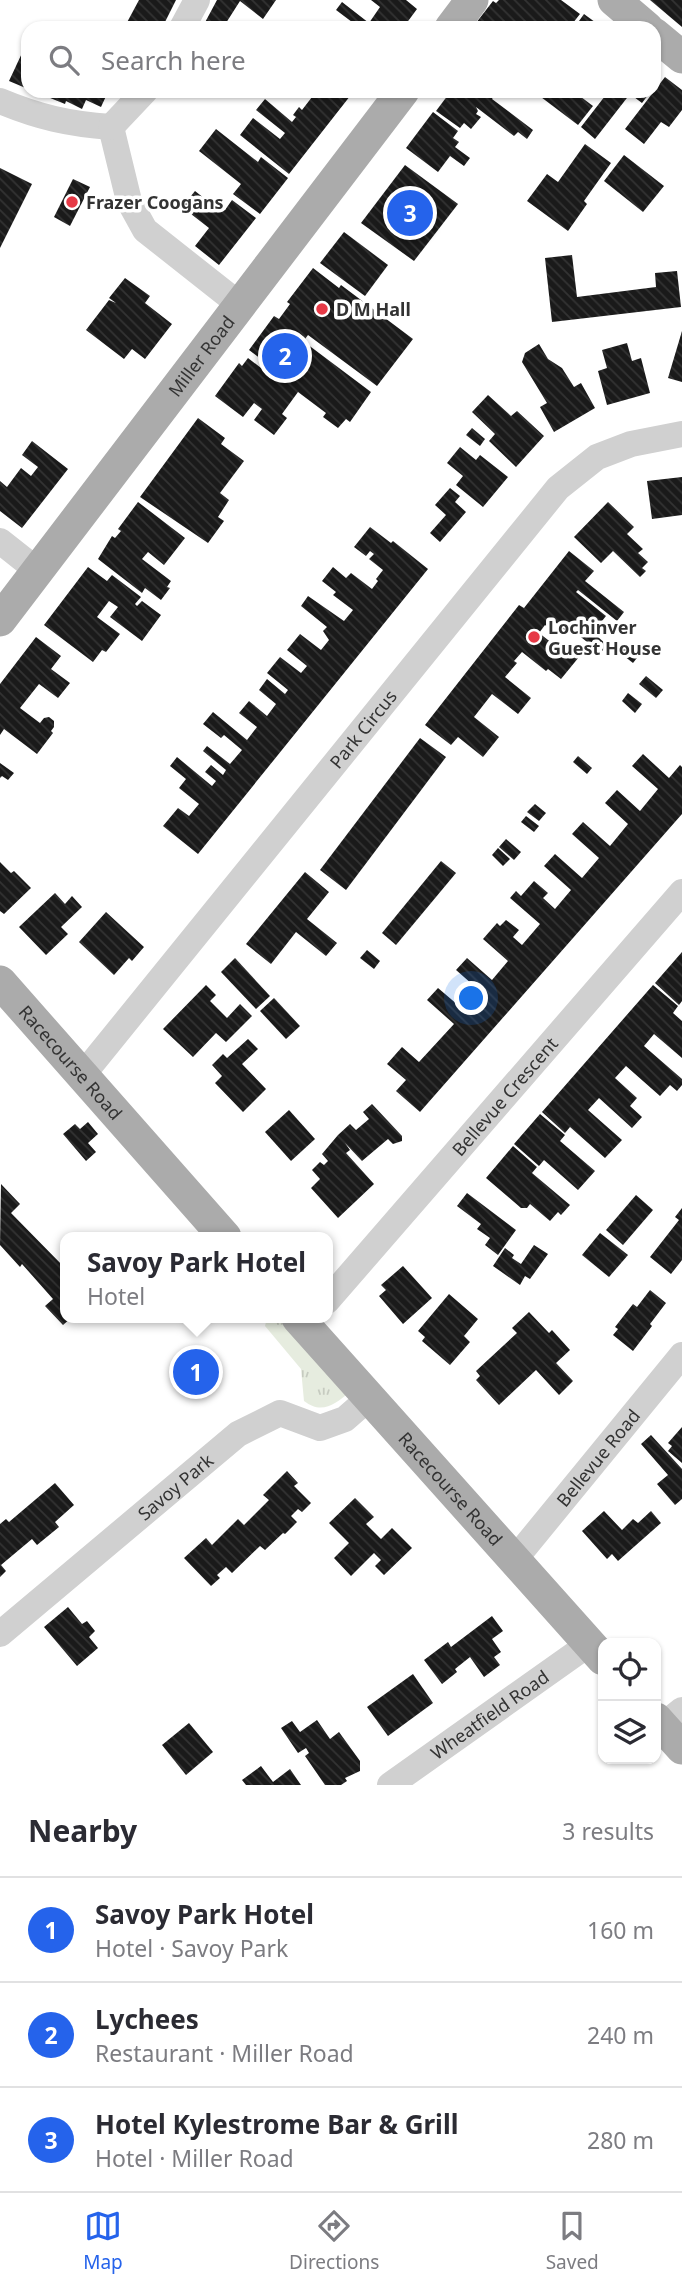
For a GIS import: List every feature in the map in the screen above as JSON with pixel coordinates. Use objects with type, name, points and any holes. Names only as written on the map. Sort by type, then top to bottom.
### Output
[{"type":"main road","points":[[456,21],[472,0]]},
{"type":"main road","points":[[614,0],[640,21]]},
{"type":"main road","name":"Miller Road","points":[[0,620],[398,98]]},
{"type":"main road","name":"Racecourse Road","points":[[0,982],[220,1232]]},
{"type":"main road","name":"Racecourse Road","points":[[307,1323],[369,1398],[596,1652]]},
{"type":"street","points":[[186,21],[197,0]]},
{"type":"street","points":[[111,127],[138,98]]},
{"type":"street","points":[[0,101],[49,120],[111,127]]},
{"type":"street","points":[[111,127],[129,201],[145,230],[240,305]]},
{"type":"street","name":"Park Circus","points":[[81,1077],[558,488],[597,457],[631,444],[682,434]]},
{"type":"street","points":[[0,541],[38,571]]},
{"type":"street","name":"Bellevue Crescent","points":[[333,1294],[682,892]]},
{"type":"street","name":"Bellevue Road","points":[[515,1559],[682,1355]]},
{"type":"street","name":"Savoy Park","points":[[0,1634],[238,1434],[281,1413],[320,1428],[345,1419],[369,1398]]},
{"type":"street","name":"Wheatfield Road","points":[[390,1785],[596,1652]]},
{"type":"green space","points":[[266,1323],[289,1323],[350,1392],[334,1404],[323,1407],[304,1401],[301,1369],[265,1326]]},
{"type":"building","points":[[139,0],[176,0],[166,21],[128,21]]},
{"type":"building","points":[[217,0],[276,0],[263,19],[240,1],[227,21],[206,21]]},
{"type":"building","points":[[371,0],[406,0],[417,9],[408,21],[370,21],[380,7]]},
{"type":"building","points":[[499,0],[561,0],[580,14],[574,21],[477,21],[493,1],[496,3]]},
{"type":"building","points":[[650,0],[682,0],[682,27]]},
{"type":"building","points":[[342,2],[366,21],[351,21],[336,10]]},
{"type":"building","points":[[584,14],[594,21],[579,21]]},
{"type":"building","points":[[21,55],[21,86],[9,81]]},
{"type":"building","points":[[665,77],[682,90],[682,110],[669,127],[661,122],[644,144],[625,129],[649,98],[661,98],[661,82]]},
{"type":"building","points":[[50,98],[105,98],[101,107],[86,100],[82,109],[66,101],[65,104]]},
{"type":"building","points":[[311,98],[349,98],[289,174],[240,135],[253,118],[280,139],[285,133],[256,110],[265,99],[292,122],[299,107],[302,110]]},
{"type":"building","points":[[446,98],[493,98],[533,130],[527,139],[518,132],[514,136],[476,107],[476,114],[481,117],[471,129],[464,123],[460,128],[436,111]]},
{"type":"building","points":[[542,98],[582,98],[593,106],[578,125]]},
{"type":"building","points":[[603,98],[627,98],[595,139],[581,127]]},
{"type":"building","points":[[433,112],[458,131],[453,138],[459,142],[455,147],[470,158],[464,166],[450,156],[438,172],[406,148]]},
{"type":"building","points":[[216,129],[258,162],[261,157],[288,178],[260,214],[233,194],[241,184],[199,151]]},
{"type":"building","points":[[585,144],[611,163],[584,201],[587,204],[568,231],[527,201],[547,174],[558,182]]},
{"type":"building","points":[[624,155],[664,186],[643,212],[604,181]]},
{"type":"building","points":[[405,165],[458,204],[414,261],[361,223]]},
{"type":"building","points":[[0,168],[32,184],[0,248]]},
{"type":"building","name":"Frazer Coogans","points":[[73,179],[90,187],[70,226],[54,217]]},
{"type":"building","points":[[195,191],[214,206],[216,203],[225,210],[232,200],[256,218],[219,265],[195,246],[209,228],[182,207]]},
{"type":"building","points":[[344,232],[388,265],[365,296],[320,263]]},
{"type":"building","points":[[572,255],[577,297],[656,287],[655,273],[677,271],[681,307],[552,322],[545,258]]},
{"type":"building","points":[[313,268],[339,288],[341,285],[413,339],[377,386],[308,335],[305,339],[301,336],[299,338],[371,392],[350,422],[346,419],[338,428],[323,417],[326,413],[298,392],[282,414],[287,418],[274,435],[254,420],[262,409],[254,403],[243,417],[215,396],[239,363],[242,366],[248,358],[261,368],[265,362],[249,350],[274,316],[279,319],[290,304],[287,302]]},
{"type":"building","points":[[125,278],[150,296],[145,303],[172,324],[145,359],[132,349],[124,359],[86,330],[109,300],[116,303],[109,298]]},
{"type":"building","points":[[682,331],[682,382],[668,378]]},
{"type":"building","points":[[627,343],[632,361],[641,358],[650,393],[607,405],[598,371],[607,368],[602,350]]},
{"type":"building","points":[[539,344],[548,359],[562,368],[574,387],[581,383],[595,408],[554,432],[540,407],[547,403],[522,362],[525,353]]},
{"type":"building","points":[[488,395],[511,416],[517,411],[544,436],[516,467],[489,441],[495,434],[472,412]]},
{"type":"building","points":[[198,418],[225,438],[221,444],[244,461],[220,493],[229,500],[218,517],[224,521],[208,543],[140,497]]},
{"type":"building","points":[[472,428],[485,439],[480,446],[466,435]]},
{"type":"building","points":[[32,441],[68,469],[22,528],[0,511],[0,481],[7,487],[21,468],[31,476],[38,467],[22,455]]},
{"type":"building","points":[[460,447],[476,460],[480,455],[508,477],[483,507],[456,485],[463,476],[447,463]]},
{"type":"building","points":[[682,477],[682,515],[652,519],[647,481]]},
{"type":"building","points":[[450,488],[460,496],[455,502],[466,512],[440,542],[430,533],[446,515],[435,505]]},
{"type":"building","points":[[138,502],[185,538],[164,565],[148,552],[142,559],[171,581],[167,587],[170,588],[161,600],[145,588],[142,593],[98,559],[112,536],[115,538],[121,531],[118,529]]},
{"type":"building","points":[[608,502],[634,527],[627,534],[643,549],[638,553],[648,562],[642,568],[646,571],[640,577],[613,551],[601,563],[574,537]]},
{"type":"building","points":[[370,527],[391,543],[393,541],[428,569],[198,854],[163,826],[178,808],[189,816],[199,804],[179,788],[186,779],[170,766],[177,757],[212,786],[216,781],[205,772],[211,765],[223,775],[226,770],[203,751],[207,746],[230,764],[242,750],[224,735],[221,738],[203,724],[213,712],[247,740],[257,727],[239,713],[249,701],[267,716],[276,704],[259,690],[267,679],[285,694],[288,690],[267,673],[280,657],[301,673],[307,666],[287,650],[300,634],[321,650],[329,640],[323,631],[327,627],[301,606],[308,596],[344,621],[353,610],[333,595],[336,592],[322,581],[333,567],[346,578],[351,573],[372,589],[378,581],[376,579],[383,570],[369,559],[374,554],[370,551],[366,556],[354,547]]},
{"type":"building","points":[[569,551],[594,571],[585,581],[624,612],[617,621],[578,590],[576,592],[606,616],[598,626],[603,630],[598,637],[607,645],[601,653],[572,630],[569,634],[554,621],[549,628],[545,625],[539,633],[557,647],[560,642],[579,657],[561,679],[522,652],[505,677],[531,698],[518,714],[492,694],[474,717],[499,737],[483,757],[458,737],[451,745],[425,725],[519,605],[524,608]]},
{"type":"building","points":[[88,567],[107,581],[112,575],[141,597],[135,604],[137,606],[142,601],[161,615],[142,641],[110,617],[118,607],[109,601],[97,617],[120,634],[106,652],[102,650],[93,662],[44,625]]},
{"type":"building","points":[[36,637],[61,656],[51,669],[70,683],[58,698],[39,684],[20,708],[40,723],[49,717],[54,721],[51,731],[53,733],[37,754],[4,729],[0,735],[0,684]]},
{"type":"building","points":[[628,643],[640,654],[633,663],[620,653]]},
{"type":"building","points":[[646,676],[663,690],[656,698],[639,684]]},
{"type":"building","points":[[628,693],[642,704],[635,713],[622,701]]},
{"type":"building","points":[[420,738],[446,757],[346,890],[320,870]]},
{"type":"building","points":[[643,754],[669,778],[680,765],[682,767],[682,814],[420,1112],[396,1091],[406,1080],[387,1064],[402,1047],[419,1062],[454,1024],[427,1000],[438,988],[465,1011],[481,992],[456,970],[467,958],[492,980],[508,961],[483,939],[497,923],[500,926],[506,920],[519,930],[513,937],[522,945],[540,924],[510,898],[516,891],[521,896],[534,881],[548,893],[543,898],[555,909],[571,890],[544,866],[555,854],[582,878],[599,858],[572,834],[583,822],[610,846],[628,824],[605,803],[617,790],[640,811],[658,789],[632,766]]},
{"type":"building","points":[[578,756],[592,768],[587,774],[573,762]]},
{"type":"building","points":[[0,763],[14,773],[8,780],[2,776],[0,778]]},
{"type":"building","points":[[535,804],[546,813],[539,821],[527,812]]},
{"type":"building","points":[[526,816],[539,826],[534,832],[521,822]]},
{"type":"building","points":[[506,839],[521,852],[514,860],[499,847]]},
{"type":"building","points":[[498,848],[510,859],[503,866],[492,855]]},
{"type":"building","points":[[441,861],[456,873],[396,945],[382,933]]},
{"type":"building","points":[[0,862],[11,873],[14,871],[31,888],[4,914],[0,911]]},
{"type":"building","points":[[305,872],[329,892],[307,919],[337,943],[326,956],[296,932],[271,964],[246,944]]},
{"type":"building","points":[[55,893],[65,904],[72,896],[82,907],[61,927],[68,934],[46,955],[19,927]]},
{"type":"building","points":[[106,912],[144,947],[132,961],[129,958],[114,975],[79,942]]},
{"type":"building","points":[[367,950],[380,961],[374,969],[360,958]]},
{"type":"building","points":[[682,952],[682,1001],[679,1005],[655,983]]},
{"type":"building","points":[[235,958],[270,996],[256,1009],[221,972]]},
{"type":"building","points":[[206,985],[216,995],[210,1001],[227,1018],[240,1004],[252,1016],[226,1042],[216,1033],[193,1057],[163,1029]]},
{"type":"building","points":[[653,985],[678,1006],[673,1013],[682,1021],[682,1058],[654,1034],[644,1046],[682,1079],[682,1085],[677,1091],[670,1085],[660,1096],[626,1066],[615,1078],[637,1098],[630,1106],[642,1117],[632,1128],[599,1098],[588,1110],[622,1140],[605,1158],[570,1127],[565,1133],[542,1112]]},
{"type":"building","points":[[274,998],[300,1026],[286,1039],[260,1011]]},
{"type":"building","points":[[248,1039],[258,1049],[242,1064],[266,1089],[243,1112],[215,1083],[222,1076],[212,1065],[223,1054],[227,1058]]},
{"type":"building","points":[[372,1104],[402,1136],[402,1141],[393,1144],[388,1139],[362,1161],[345,1143],[350,1150],[346,1153],[374,1184],[338,1218],[311,1188],[320,1179],[312,1170],[320,1162],[324,1165],[328,1161],[322,1154],[350,1124],[356,1130],[369,1119],[363,1112]]},
{"type":"building","points":[[289,1110],[315,1139],[291,1161],[265,1132]]},
{"type":"building","points":[[540,1114],[565,1135],[560,1141],[595,1171],[578,1190],[544,1160],[539,1166],[514,1144]]},
{"type":"building","points":[[88,1122],[98,1134],[88,1143],[96,1152],[86,1161],[63,1134],[75,1124],[80,1129]]},
{"type":"building","points":[[513,1146],[537,1167],[532,1173],[570,1205],[561,1215],[558,1212],[550,1221],[530,1204],[527,1208],[521,1208],[486,1178]]},
{"type":"building","points":[[1,1184],[20,1204],[11,1213],[60,1263],[60,1322],[45,1306],[53,1299],[22,1264],[20,1267],[0,1245]]},
{"type":"building","points":[[467,1193],[516,1230],[498,1255],[485,1245],[490,1238],[477,1229],[481,1224],[457,1206]]},
{"type":"building","points":[[636,1195],[653,1210],[623,1245],[606,1230]]},
{"type":"building","points":[[682,1208],[682,1260],[671,1274],[650,1257],[679,1220],[675,1217]]},
{"type":"building","points":[[600,1233],[628,1255],[609,1277],[582,1255]]},
{"type":"building","points":[[534,1245],[548,1254],[530,1279],[525,1276],[520,1285],[493,1266],[505,1248],[514,1255],[512,1258],[521,1264]]},
{"type":"building","points":[[403,1266],[432,1298],[403,1324],[379,1296],[386,1290],[381,1285]]},
{"type":"building","points":[[650,1290],[666,1303],[633,1351],[613,1335],[618,1329],[615,1327],[633,1304],[637,1307]]},
{"type":"building","points":[[449,1294],[478,1319],[464,1336],[470,1342],[450,1365],[422,1341],[425,1337],[418,1331]]},
{"type":"building","points":[[529,1312],[549,1333],[552,1330],[570,1350],[556,1363],[573,1381],[559,1395],[536,1370],[499,1405],[476,1380],[480,1376],[476,1371],[517,1333],[512,1328]]},
{"type":"building","points":[[682,1427],[682,1463],[668,1451],[672,1446],[668,1443]]},
{"type":"building","points":[[651,1435],[682,1469],[682,1499],[675,1505],[657,1484],[668,1475],[641,1444]]},
{"type":"building","points":[[287,1471],[298,1483],[294,1486],[311,1503],[302,1512],[298,1509],[291,1516],[297,1522],[285,1534],[265,1550],[260,1546],[232,1573],[226,1567],[217,1575],[220,1578],[211,1586],[184,1558],[206,1538],[212,1545],[238,1519],[244,1525],[269,1500],[263,1495]]},
{"type":"building","points":[[55,1483],[74,1505],[55,1522],[59,1527],[37,1545],[32,1539],[1,1565],[6,1571],[0,1577],[0,1524],[6,1519],[9,1522]]},
{"type":"building","points":[[355,1498],[374,1517],[366,1524],[381,1539],[392,1528],[412,1548],[384,1575],[375,1566],[381,1560],[374,1553],[351,1576],[334,1558],[349,1543],[329,1523]]},
{"type":"building","points":[[604,1511],[622,1530],[633,1519],[638,1523],[651,1511],[661,1523],[618,1561],[612,1554],[607,1559],[582,1531]]},
{"type":"building","points":[[68,1607],[82,1624],[87,1621],[95,1631],[89,1637],[98,1648],[77,1666],[44,1627]]},
{"type":"building","points":[[492,1616],[503,1631],[492,1639],[501,1652],[494,1657],[500,1665],[484,1677],[470,1657],[442,1684],[424,1660],[448,1642],[451,1647]]},
{"type":"building","points":[[413,1674],[433,1703],[388,1736],[367,1707]]},
{"type":"building","points":[[317,1720],[330,1739],[339,1732],[360,1761],[360,1771],[345,1778],[347,1781],[341,1785],[325,1785],[305,1756],[309,1753],[306,1748],[298,1753],[281,1728],[292,1721],[300,1732]]},
{"type":"building","points":[[189,1723],[213,1752],[186,1775],[162,1745]]},
{"type":"building","points":[[261,1766],[273,1782],[290,1769],[301,1785],[246,1785],[242,1780]]},
{"type":"place","name":"Frazer Coogans","points":[[72,202]]},
{"type":"place","name":"Hotel Kylestrome Bar & Grill","points":[[410,213]]},
{"type":"place","name":"D M Hall","points":[[322,309]]},
{"type":"place","name":"Lychees","points":[[285,356]]},
{"type":"place","name":"Lochinver Guest House","points":[[534,637]]},
{"type":"place","name":"Savoy Park Hotel","points":[[196,1372]]}]
